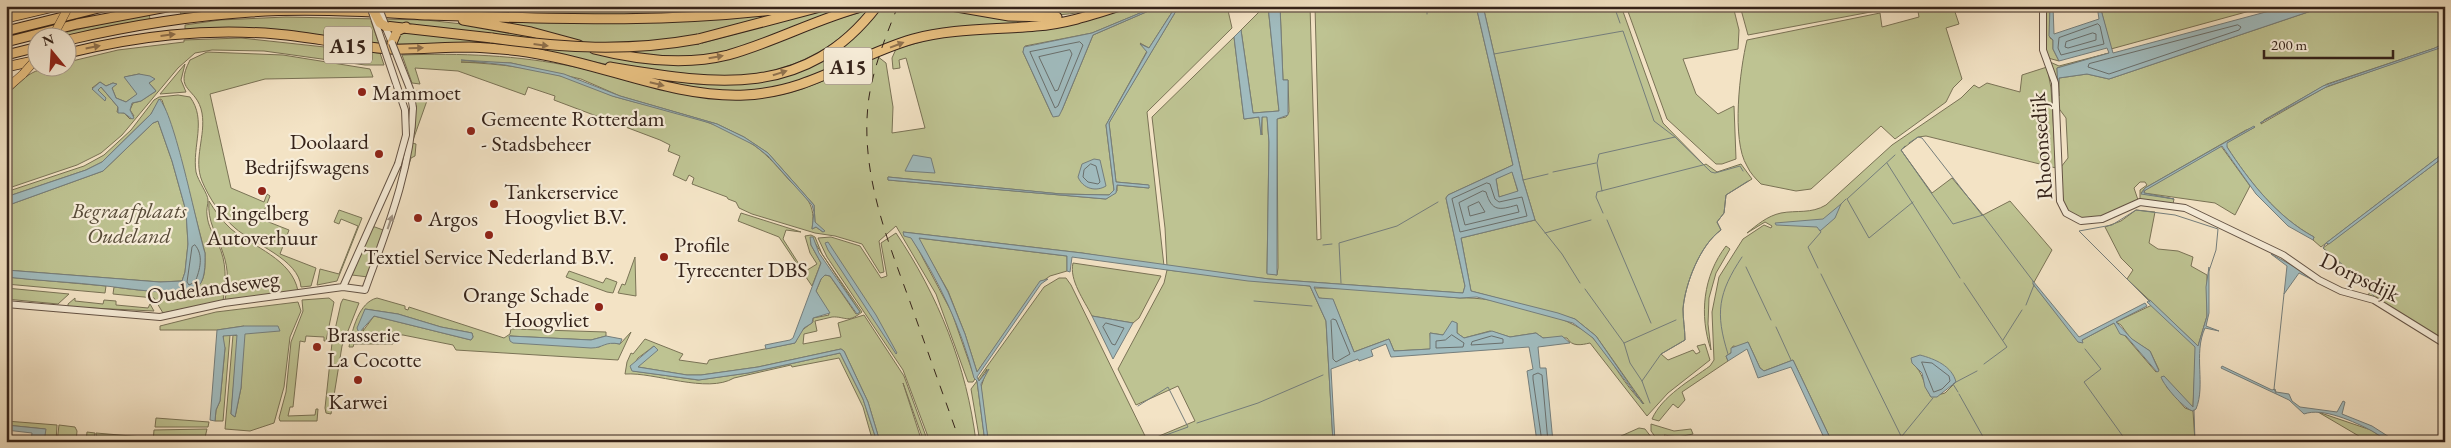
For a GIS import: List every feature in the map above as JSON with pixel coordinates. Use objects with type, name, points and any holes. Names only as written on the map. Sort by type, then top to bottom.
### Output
[{"type":"highway","points":[[6,18],[56,6]]},
{"type":"highway","points":[[6,31],[107,6]]},
{"type":"highway","points":[[6,42],[77,24],[172,6]]},
{"type":"highway","points":[[371,6],[380,23],[385,26]]},
{"type":"highway","points":[[575,6],[635,6]]},
{"type":"highway","name":"A15","points":[[78,38],[144,24],[252,12],[350,11],[596,19],[720,16],[803,6]]},
{"type":"highway","name":"A15","points":[[385,26],[406,27],[545,46],[590,49],[638,48],[698,39],[824,6]]},
{"type":"highway","name":"A15","points":[[428,15],[531,32],[634,57],[688,61],[726,55],[817,21],[865,6]]},
{"type":"highway","name":"A15","points":[[78,51],[161,35],[189,32],[236,31],[280,34],[391,49],[504,49],[690,80],[732,82],[754,80],[782,73],[816,59],[841,43],[877,6]]},
{"type":"highway","name":"A15","points":[[951,6],[1009,16],[1048,18],[1088,14],[1119,6]]},
{"type":"highway","name":"A15","points":[[577,62],[689,91],[745,95],[780,91],[817,80],[912,40],[945,32],[1046,25],[1084,18],[1119,6]]},
{"type":"highway","points":[[392,43],[397,31],[406,27]]},
{"type":"highway","points":[[6,55],[28,50]]},
{"type":"highway","points":[[6,68],[28,62]]},
{"type":"main road","points":[[57,28],[69,6]]},
{"type":"main road","points":[[6,89],[28,68]]},
{"type":"street","points":[[371,6],[374,23],[400,90],[405,110],[406,135],[401,165]]},
{"type":"street","points":[[343,287],[350,277],[401,165],[412,125],[412,98],[378,6]]},
{"type":"street","name":"Rhoonsedijk","points":[[2042,6],[2043,50],[2054,76],[2059,196],[2061,206],[2066,213],[2080,221],[2096,220],[2111,216],[2135,203],[2144,202],[2185,208],[2232,230]]},
{"type":"street","name":"Oudelandseweg","points":[[6,304],[160,317],[224,303],[343,287],[366,290],[392,217],[401,165]]},
{"type":"street","name":"Dorpsdijk","points":[[2232,230],[2283,256],[2320,280],[2348,294],[2374,300],[2445,344]]},
{"type":"green space","points":[[199,6],[494,6],[646,10],[703,6],[780,6],[653,15],[481,13],[325,7],[231,10],[181,15],[180,9]]},
{"type":"green space","points":[[849,6],[770,39],[706,57],[638,56],[476,20],[633,22],[750,17],[789,13],[702,43],[817,12]]},
{"type":"green space","points":[[961,6],[1106,6],[1070,14],[1034,15],[997,12]]},
{"type":"green space","points":[[1130,6],[1157,6],[1092,33],[1025,46],[1023,52],[1052,115],[1062,110],[1093,35],[1160,6],[1176,6],[1149,48],[1140,43],[1147,51],[1106,125],[1114,190],[1109,195],[1061,194],[888,177],[888,180],[1106,199],[1117,191],[1117,185],[1149,188],[1148,185],[1116,182],[1109,123],[1111,119],[1179,6],[1227,6],[1232,28],[1147,112],[1164,266],[1082,253],[903,232],[911,237],[952,313],[975,379],[973,382],[968,382],[936,294],[896,226],[879,241],[884,272],[880,273],[862,244],[835,236],[815,233],[752,214],[739,208],[736,202],[727,197],[692,184],[694,178],[689,175],[686,181],[673,175],[680,156],[668,151],[670,145],[660,140],[554,100],[555,96],[528,87],[525,95],[458,71],[415,68],[420,84],[412,83],[402,55],[446,54],[510,57],[575,67],[694,95],[743,99],[768,97],[796,91],[824,81],[877,56],[886,63],[893,107],[892,133],[925,128],[906,58],[899,60],[900,68],[893,69],[892,58],[896,49],[938,37],[1068,25]],"holes":[[[461,62],[511,63],[581,79],[620,96],[717,124],[744,137],[768,153],[814,205],[815,222],[823,232],[816,227],[812,229],[813,213],[809,202],[774,163],[755,146],[723,128],[688,116],[616,97],[582,83],[549,73],[505,65]]]},
{"type":"green space","points":[[1265,6],[1268,6],[1279,111],[1253,113],[1241,30]]},
{"type":"green space","points":[[1280,6],[1310,6],[1317,240],[1321,239],[1315,6],[1476,6],[1513,165],[1448,195],[1446,198],[1465,286],[1463,293],[1269,279],[1167,267],[1165,228],[1152,117],[1234,37],[1244,119],[1259,117],[1262,135],[1262,117],[1267,116],[1269,142],[1267,273],[1277,275],[1277,119],[1286,117],[1289,112],[1288,80],[1283,80]]},
{"type":"green space","points":[[1483,6],[1621,6],[1663,123],[1704,165],[1706,164],[1717,172],[1741,164],[1752,179],[1726,195],[1724,213],[1717,222],[1721,230],[1706,245],[1690,277],[1683,309],[1685,340],[1661,354],[1668,360],[1693,350],[1696,354],[1700,352],[1697,346],[1705,344],[1710,360],[1668,393],[1647,416],[1590,343],[1577,345],[1571,343],[1567,338],[1543,338],[1536,333],[1510,337],[1490,331],[1464,338],[1457,333],[1457,323],[1443,335],[1430,333],[1431,349],[1394,351],[1389,339],[1354,352],[1333,300],[1319,298],[1313,288],[1354,288],[1474,298],[1510,304],[1550,315],[1582,330],[1593,338],[1630,389],[1644,404],[1596,336],[1575,319],[1471,291],[1461,238],[1535,220],[1523,180]]},
{"type":"green space","points":[[1626,6],[1733,6],[1739,30],[1738,49],[1683,59],[1696,94],[1718,114],[1734,106],[1736,159],[1716,164],[1667,119]]},
{"type":"green space","points":[[1740,6],[1875,6],[1876,11],[1748,35]]},
{"type":"green space","points":[[1917,6],[1953,6],[1959,24],[1946,28],[1962,79],[1953,88],[1946,102],[1895,139],[1881,126],[1811,189],[1796,191],[1761,184],[1747,166],[1739,139],[1738,104],[1747,40],[1880,13],[1882,27],[1919,17]]},
{"type":"green space","points":[[2044,6],[2050,6],[2050,38],[2053,40],[2053,49],[2059,61],[2048,58],[2046,54]]},
{"type":"green space","points":[[2100,6],[2268,6],[2111,49]]},
{"type":"green space","points":[[2326,6],[2445,6],[2445,43],[2327,84],[2264,120],[2261,124],[2324,88],[2445,45],[2445,152],[2321,247],[2313,240],[2314,237],[2276,209],[2254,185],[2227,147],[2226,143],[2255,127],[2246,130],[2145,188],[2141,193],[2174,199],[2173,204],[2140,199],[2140,190],[2147,185],[2145,182],[2140,182],[2134,188],[2138,200],[2121,209],[2106,216],[2081,218],[2071,216],[2063,203],[2061,167],[2068,158],[2066,118],[2057,106],[2050,62],[2059,66],[2109,53],[2057,68],[2059,96],[2059,78],[2087,74],[2109,79]]},
{"type":"green space","points":[[883,7],[922,7],[1033,22],[938,32],[776,89],[717,93],[636,76],[698,84],[754,82],[843,45]]},
{"type":"green space","points":[[868,10],[845,33],[804,60],[773,71],[729,77],[671,74],[556,55],[480,45],[385,44],[232,31],[185,29],[185,25],[220,20],[286,17],[426,20],[471,25],[688,64]],"holes":[[[371,21],[384,21],[398,34],[391,41],[378,41]]]},
{"type":"green space","points":[[149,13],[150,19],[78,33],[78,29]]},
{"type":"green space","points":[[241,38],[380,53],[384,65],[365,65],[264,51],[212,50],[195,53],[178,68],[122,135],[101,153],[77,165],[6,189],[6,95],[27,76],[28,78],[78,78],[78,60],[118,50],[184,42],[184,40]],"holes":[[[139,74],[154,79],[149,83],[156,91],[141,101],[133,103],[130,110],[134,116],[130,119],[124,113],[117,112],[118,107],[101,87],[98,90],[106,98],[92,88],[100,82],[106,86],[113,83],[116,84],[112,88],[116,98],[126,102],[138,94],[125,77]]]},
{"type":"green space","points":[[207,52],[283,55],[370,69],[373,77],[265,79],[210,94],[231,188],[264,202],[267,194],[270,196],[261,219],[289,230],[280,254],[316,268],[311,286],[301,287],[298,277],[284,260],[235,228],[216,206],[202,181],[199,156],[203,122],[202,113],[196,98],[185,84],[184,78],[190,60]]},
{"type":"green space","points":[[185,64],[181,80],[186,92],[160,94]]},
{"type":"green space","points":[[2047,67],[2051,88],[2056,168],[1926,136],[1918,137],[1901,150],[1932,193],[1952,178],[1983,215],[2010,201],[2052,250],[2033,284],[2081,343],[2082,340],[2114,323],[2156,372],[2159,370],[2150,351],[2131,339],[2121,325],[2116,322],[2152,305],[2196,347],[2193,407],[2166,386],[2185,408],[2193,411],[2195,442],[1832,442],[1793,360],[1764,371],[1760,368],[1748,342],[1739,347],[1733,346],[1731,353],[1726,356],[1728,361],[1682,392],[1685,400],[1678,408],[1673,404],[1659,421],[1652,419],[1670,396],[1710,366],[1714,360],[1712,312],[1719,277],[1743,239],[1764,225],[1771,228],[1772,226],[1765,222],[1747,233],[1762,221],[1776,214],[1809,211],[1826,205],[1892,145],[1961,98],[1974,85],[1979,88],[1987,83],[2020,92],[2022,75]],"holes":[[[1912,363],[1956,382],[1945,393],[1931,397],[1921,375]]]},
{"type":"green space","points":[[414,90],[429,95],[412,143],[416,144],[415,156],[411,158],[401,190],[415,128]]},
{"type":"green space","points":[[178,95],[190,97],[198,115],[196,172],[208,197],[208,223],[223,258],[225,286],[223,301],[163,313],[154,298],[113,294],[114,287],[159,292],[184,291],[200,284],[203,277],[205,253],[177,146],[162,100],[160,99],[151,114],[102,162],[86,170],[6,197],[6,192],[84,166],[104,155],[131,130],[154,100],[159,97]]},
{"type":"green space","name":"Begraafplaats Oudeland","points":[[158,121],[186,211],[188,244],[185,272],[182,281],[160,282],[6,270],[6,206],[103,171],[153,123]]},
{"type":"green space","points":[[2221,146],[2250,186],[2235,215],[2215,203],[2144,193],[2145,190]]},
{"type":"green space","points":[[2445,156],[2445,340],[2368,296],[2370,291],[2323,248]]},
{"type":"green space","points":[[1512,171],[1518,192],[1499,197],[1496,179]]},
{"type":"green space","points":[[209,201],[231,229],[280,262],[288,270],[298,291],[225,300],[227,271],[223,253],[211,222]]},
{"type":"green space","points":[[339,210],[362,218],[337,281],[317,285],[320,269],[339,274],[358,226],[341,219],[339,224],[334,222]]},
{"type":"green space","points":[[2136,210],[2155,212],[2149,243],[2158,249],[2178,251],[2193,257],[2191,266],[2207,275],[2207,316],[2198,346],[2127,279],[2133,270],[2121,258],[2105,227],[2121,221]]},
{"type":"green space","points":[[741,213],[801,232],[786,230],[783,239],[804,272],[817,264],[810,253],[805,236],[811,235],[815,237],[822,254],[811,237],[811,245],[821,263],[812,286],[779,237],[738,221]]},
{"type":"green space","points":[[372,226],[386,231],[368,277],[352,275]]},
{"type":"green space","points":[[896,233],[925,281],[958,359],[966,386],[976,442],[930,442],[903,370],[827,257],[818,238],[831,237],[860,246],[881,278],[887,276],[881,243]]},
{"type":"green space","points":[[918,238],[1067,256],[1067,271],[1050,276],[1040,283],[977,372],[965,334],[948,291]]},
{"type":"green space","points":[[1726,246],[1730,249],[1716,273],[1709,298],[1708,324],[1711,350],[1705,323],[1705,296],[1712,270]]},
{"type":"green space","points":[[635,257],[636,296],[618,293],[622,284],[625,285]]},
{"type":"green space","points":[[824,257],[862,312],[849,319],[832,317],[815,321],[817,331],[804,334],[803,344],[841,337],[838,323],[864,315],[904,376],[928,442],[924,442],[903,383],[922,442],[880,442],[868,402],[844,351],[841,349],[758,367],[701,375],[687,375],[638,367],[654,346],[638,358],[631,369],[633,371],[698,380],[748,373],[840,353],[863,399],[877,442],[873,442],[863,407],[839,358],[792,367],[791,365],[710,384],[625,374],[631,353],[633,354],[645,339],[683,354],[679,360],[707,364],[709,360],[795,343],[801,331],[813,322],[813,318],[829,315],[816,291],[821,279],[825,275],[830,276],[856,314],[860,312]]},
{"type":"green space","points":[[1073,263],[1161,276],[1139,318],[1133,323],[1092,316],[1075,283],[1072,270]]},
{"type":"green space","points":[[1167,270],[1310,286],[1326,321],[1333,442],[1153,442],[1152,439],[1195,421],[1178,386],[1136,405],[1118,369],[1164,283]]},
{"type":"green space","points":[[569,271],[603,283],[606,278],[617,282],[613,293],[607,292],[566,277]]},
{"type":"green space","points":[[6,277],[106,286],[105,293],[6,284]]},
{"type":"green space","points":[[1059,278],[1066,278],[1071,285],[1148,442],[988,442],[981,387],[987,369],[979,381],[978,379],[1044,287]]},
{"type":"green space","points":[[6,288],[69,294],[58,304],[6,299]]},
{"type":"green space","points":[[75,298],[75,301],[103,304],[104,300],[116,301],[116,305],[148,308],[150,304],[154,311],[68,307],[68,304]]},
{"type":"green space","points":[[329,298],[334,302],[326,341],[324,341],[324,337],[306,336],[305,342],[300,341],[293,407],[290,407],[288,416],[315,415],[316,409],[318,409],[317,421],[280,421],[279,418],[286,392],[291,342],[303,311],[302,300]]},
{"type":"green space","points":[[377,298],[405,306],[405,309],[408,310],[409,307],[504,338],[510,334],[511,329],[606,332],[606,336],[591,340],[510,336],[599,347],[607,342],[620,344],[631,332],[618,360],[456,350],[453,345],[403,335],[395,335],[393,344],[354,344],[353,347],[349,347],[357,318],[365,305]],"holes":[[[365,309],[398,314],[441,327],[472,333],[473,337],[471,340],[374,316],[363,331]]]},
{"type":"green space","points":[[343,299],[359,303],[342,346],[331,414],[326,413],[325,408],[332,343]]},
{"type":"green space","points":[[298,302],[301,311],[290,337],[284,387],[274,423],[250,431],[225,429],[233,335],[238,336],[231,414],[235,417],[241,388],[244,326],[217,330],[160,330],[160,326],[216,312]]},
{"type":"green space","points":[[224,335],[230,335],[223,421],[215,421],[216,410],[220,401],[225,348],[222,341]]},
{"type":"green space","points":[[977,381],[985,442],[980,442],[971,389]]},
{"type":"green space","points":[[2318,412],[2371,430],[2389,442],[2369,442]]},
{"type":"green space","points":[[156,418],[209,422],[208,427],[155,427]]},
{"type":"green space","points":[[6,421],[57,425],[56,442],[44,442],[45,429],[6,425]]},
{"type":"green space","points":[[1651,424],[1674,431],[1691,429],[1693,434],[1678,437],[1664,435],[1671,442],[1659,442],[1651,431]]},
{"type":"green space","points":[[59,425],[75,427],[77,431],[76,442],[57,442]]},
{"type":"green space","points":[[1639,428],[1645,429],[1655,442],[1624,442],[1621,436]]},
{"type":"green space","points":[[207,429],[204,442],[153,442],[154,430]]},
{"type":"green space","points":[[87,432],[95,433],[94,440],[97,440],[96,433],[143,437],[143,442],[86,442]]},
{"type":"water","points":[[1160,6],[1093,35],[1062,110],[1059,116],[1053,117],[1023,52],[1024,47],[1092,33]]},
{"type":"water","points":[[1176,6],[1179,6],[1109,123],[1116,182],[1149,185],[1149,188],[1117,185],[1116,193],[1106,199],[888,180],[888,177],[1061,194],[1109,195],[1114,190],[1106,125],[1147,52],[1140,44],[1149,48]]},
{"type":"water","points":[[1268,6],[1280,6],[1283,80],[1288,80],[1288,115],[1277,119],[1277,275],[1267,274],[1269,142],[1267,117],[1262,117],[1261,135],[1259,117],[1244,119],[1234,37],[1241,30],[1253,113],[1279,111]]},
{"type":"water","points":[[1476,6],[1483,6],[1523,180],[1535,220],[1461,238],[1471,291],[1575,319],[1596,336],[1643,404],[1593,338],[1573,323],[1477,297],[1460,298],[1314,287],[1319,298],[1333,299],[1354,352],[1389,339],[1394,351],[1430,349],[1430,333],[1443,335],[1452,321],[1457,323],[1457,333],[1464,338],[1492,331],[1510,337],[1536,333],[1543,338],[1562,336],[1570,343],[1538,347],[1540,368],[1546,368],[1553,442],[1537,442],[1527,371],[1533,369],[1529,347],[1391,357],[1386,344],[1371,350],[1373,356],[1359,361],[1358,359],[1331,369],[1335,442],[1333,442],[1326,321],[1310,286],[1248,281],[1072,257],[1070,272],[1067,271],[1067,256],[919,238],[948,292],[965,334],[977,372],[1040,281],[1048,279],[1041,284],[977,377],[979,381],[989,369],[981,384],[988,439],[988,442],[985,442],[977,381],[974,378],[956,323],[940,288],[921,254],[911,238],[904,236],[903,232],[1082,253],[1269,279],[1463,293],[1465,286],[1446,198],[1448,195],[1513,165]],"holes":[[[1512,172],[1518,191],[1499,197],[1496,179]]]},
{"type":"water","points":[[2050,6],[2053,6],[2054,34],[2099,19],[2097,6],[2100,6],[2113,53],[2288,6],[2326,6],[2109,79],[2087,74],[2059,78],[2058,96],[2057,68],[2109,53],[2107,48],[2059,61],[2053,49],[2053,40],[2049,36]]},
{"type":"water","points":[[2445,43],[2440,48],[2328,86],[2260,123],[2323,86]]},
{"type":"water","points":[[461,60],[511,63],[564,74],[620,96],[717,124],[744,137],[768,153],[814,205],[815,222],[825,231],[823,232],[816,227],[812,229],[814,212],[812,205],[768,156],[754,145],[710,123],[612,96],[560,76],[505,65]]},
{"type":"water","points":[[139,74],[155,79],[149,83],[156,91],[141,101],[132,103],[130,110],[134,118],[132,119],[124,113],[118,113],[118,107],[101,87],[98,90],[106,98],[105,101],[92,89],[100,82],[106,86],[113,83],[117,84],[112,88],[116,98],[126,102],[137,94],[124,77]]},
{"type":"water","points":[[159,99],[165,108],[178,146],[205,253],[204,273],[199,286],[187,291],[165,292],[6,277],[6,270],[160,282],[182,281],[185,272],[188,244],[186,211],[158,121],[153,123],[103,171],[6,206],[6,197],[86,170],[102,162],[151,114]]},
{"type":"water","points":[[2254,126],[2227,143],[2227,147],[2254,185],[2276,209],[2314,237],[2313,240],[2288,226],[2256,194],[2222,146],[2144,191],[2144,193],[2174,199],[2141,194],[2145,188]]},
{"type":"water","points":[[2445,152],[2445,156],[2329,244],[2326,243]]},
{"type":"water","points":[[913,155],[931,158],[935,173],[905,171]]},
{"type":"water","points":[[1094,159],[1100,160],[1106,186],[1098,189],[1086,187],[1078,177],[1082,164]]},
{"type":"water","points":[[1841,204],[1835,218],[1820,231],[1817,227],[1776,225],[1775,223],[1823,219]]},
{"type":"water","points":[[810,237],[813,237],[819,253],[860,312],[857,314],[830,276],[825,275],[821,279],[816,291],[830,313],[813,318],[812,323],[804,328],[795,343],[766,349],[765,345],[793,338],[821,263],[811,245]]},
{"type":"water","points":[[828,242],[876,315],[896,354],[828,250],[825,243]]},
{"type":"water","points":[[2271,254],[2295,267],[2313,280],[2299,273],[2284,294],[2287,266]]},
{"type":"water","points":[[2209,267],[2209,313],[2206,326],[2219,331],[2205,328],[2200,348],[2199,400],[2196,409],[2193,411],[2175,397],[2161,377],[2164,376],[2193,407],[2195,347],[2147,302],[2150,300],[2198,346],[2207,316],[2206,287]]},
{"type":"water","points":[[2033,281],[2079,337],[2145,303],[2147,306],[2116,322],[2132,339],[2150,351],[2159,371],[2157,372],[2126,336],[2120,334],[2114,323],[2082,340],[2083,343],[2078,342],[2033,284]]},
{"type":"water","points":[[365,309],[398,314],[441,327],[472,333],[473,337],[471,340],[374,316],[359,333],[357,328]]},
{"type":"water","points":[[1092,316],[1133,323],[1113,359]]},
{"type":"water","points":[[244,326],[278,326],[280,331],[245,334],[241,388],[235,417],[231,414],[237,335],[223,336],[225,348],[220,401],[216,410],[215,421],[210,420],[217,330]]},
{"type":"water","points":[[509,336],[591,340],[606,336],[622,339],[620,344],[611,343],[591,348],[513,343],[510,341]]},
{"type":"water","points":[[1748,342],[1760,368],[1764,371],[1793,360],[1832,442],[1826,442],[1791,367],[1758,378],[1747,349],[1728,361],[1726,356],[1731,353],[1731,348]]},
{"type":"water","points":[[654,346],[658,350],[638,367],[687,375],[701,375],[758,367],[841,349],[844,351],[868,402],[880,442],[877,442],[863,399],[840,353],[748,373],[699,380],[632,371],[630,366]]},
{"type":"water","points":[[1920,355],[1947,367],[1954,376],[1956,382],[1937,397],[1931,397],[1925,387],[1922,373],[1912,363],[1911,358]]},
{"type":"water","points":[[2222,366],[2272,390],[2275,389],[2276,392],[2289,394],[2292,401],[2300,407],[2337,412],[2343,401],[2345,402],[2342,414],[2372,426],[2397,442],[2387,440],[2365,427],[2339,416],[2320,412],[2304,414],[2289,400],[2221,368]]},
{"type":"water","points":[[6,425],[46,429],[44,442],[31,442],[32,433],[6,430]]},
{"type":"waterway","points":[[1427,6],[1427,14]]},
{"type":"waterway","points":[[1614,6],[1620,23]]},
{"type":"waterway","points":[[1494,54],[1623,31],[1654,121],[1675,137]]},
{"type":"waterway","points":[[1602,191],[1597,163],[1599,154],[1675,137],[1711,172],[1715,173],[1740,166],[1743,171]]},
{"type":"waterway","points":[[1909,143],[1918,137],[1922,138],[1982,215]]},
{"type":"waterway","points":[[1905,146],[1901,150],[1953,224],[1983,215],[2033,281]]},
{"type":"waterway","points":[[1895,155],[1847,199],[1869,238],[1913,202]]},
{"type":"waterway","points":[[1553,172],[1596,163]]},
{"type":"waterway","points":[[1887,163],[1960,278]]},
{"type":"waterway","points":[[1603,213],[1596,197],[1597,192],[1703,165]]},
{"type":"waterway","points":[[1523,180],[1548,174]]},
{"type":"waterway","points":[[1642,381],[1661,354],[1685,340],[1683,309],[1690,277],[1706,245],[1721,230],[1717,222],[1724,213],[1726,195],[1748,181]]},
{"type":"waterway","points":[[1841,204],[1846,199]]},
{"type":"waterway","points":[[1341,283],[1339,243],[1397,226],[1438,202]]},
{"type":"waterway","points":[[2150,302],[2079,231],[2112,225],[2136,210],[2175,215],[2218,229],[2216,250],[2209,271]]},
{"type":"waterway","points":[[1535,220],[1562,254],[1580,283]]},
{"type":"waterway","points":[[1545,233],[1591,220]]},
{"type":"waterway","points":[[1607,220],[1651,323]]},
{"type":"waterway","points":[[1818,268],[1808,247],[1821,232],[1820,230]]},
{"type":"waterway","points":[[2326,243],[2323,248],[2350,271],[2374,296]]},
{"type":"waterway","points":[[1323,245],[1332,244]]},
{"type":"waterway","points":[[1728,354],[1721,327],[1721,304],[1728,282],[1742,257]]},
{"type":"waterway","points":[[1746,267],[1771,320]]},
{"type":"waterway","points":[[1821,274],[1904,442]]},
{"type":"waterway","points":[[1964,283],[2007,347],[1984,364]]},
{"type":"waterway","points":[[2026,305],[2034,285]]},
{"type":"waterway","points":[[1585,289],[1624,343],[1630,363],[1642,381],[1650,403]]},
{"type":"waterway","points":[[2276,393],[2274,389],[2284,294]]},
{"type":"waterway","points":[[1254,301],[1312,306]]},
{"type":"waterway","points":[[2003,340],[2022,310]]},
{"type":"waterway","points":[[1624,343],[1676,320]]},
{"type":"waterway","points":[[1776,327],[1791,360]]},
{"type":"waterway","points":[[2085,349],[2101,369],[2084,382],[2127,442]]},
{"type":"waterway","points":[[1958,392],[1953,384],[1977,371]]},
{"type":"waterway","points":[[1197,423],[1258,403],[1323,375]]},
{"type":"waterway","points":[[1138,406],[1168,387],[1188,427],[1155,439]]},
{"type":"waterway","points":[[1959,394],[1986,442]]},
{"type":"waterway","points":[[1893,442],[1902,436],[1933,398]]},
{"type":"waterway","points":[[2194,410],[2195,442]]},
{"type":"railway","points":[[898,6],[877,62],[869,97],[867,123],[871,175],[876,200],[891,250],[960,442]]},
{"type":"place","name":"Mammoet","points":[[362,92]]},
{"type":"place","name":"Gemeente Rotterdam - Stadsbeheer","points":[[471,131]]},
{"type":"place","name":"Doolaard Bedrijfswagens","points":[[379,154]]},
{"type":"place","name":"Ringelberg Autoverhuur","points":[[262,191]]},
{"type":"place","name":"Tankerservice Hoogvliet B.V.","points":[[494,204]]},
{"type":"place","name":"Argos","points":[[418,218]]},
{"type":"place","name":"Textiel Service Nederland B.V.","points":[[489,235]]},
{"type":"place","name":"Profile Tyrecenter DBS","points":[[664,257]]},
{"type":"place","name":"Orange Schade Hoogvliet","points":[[599,307]]},
{"type":"place","name":"Brasserie La Cocotte","points":[[317,347]]},
{"type":"place","name":"Karwei","points":[[358,380]]}]
